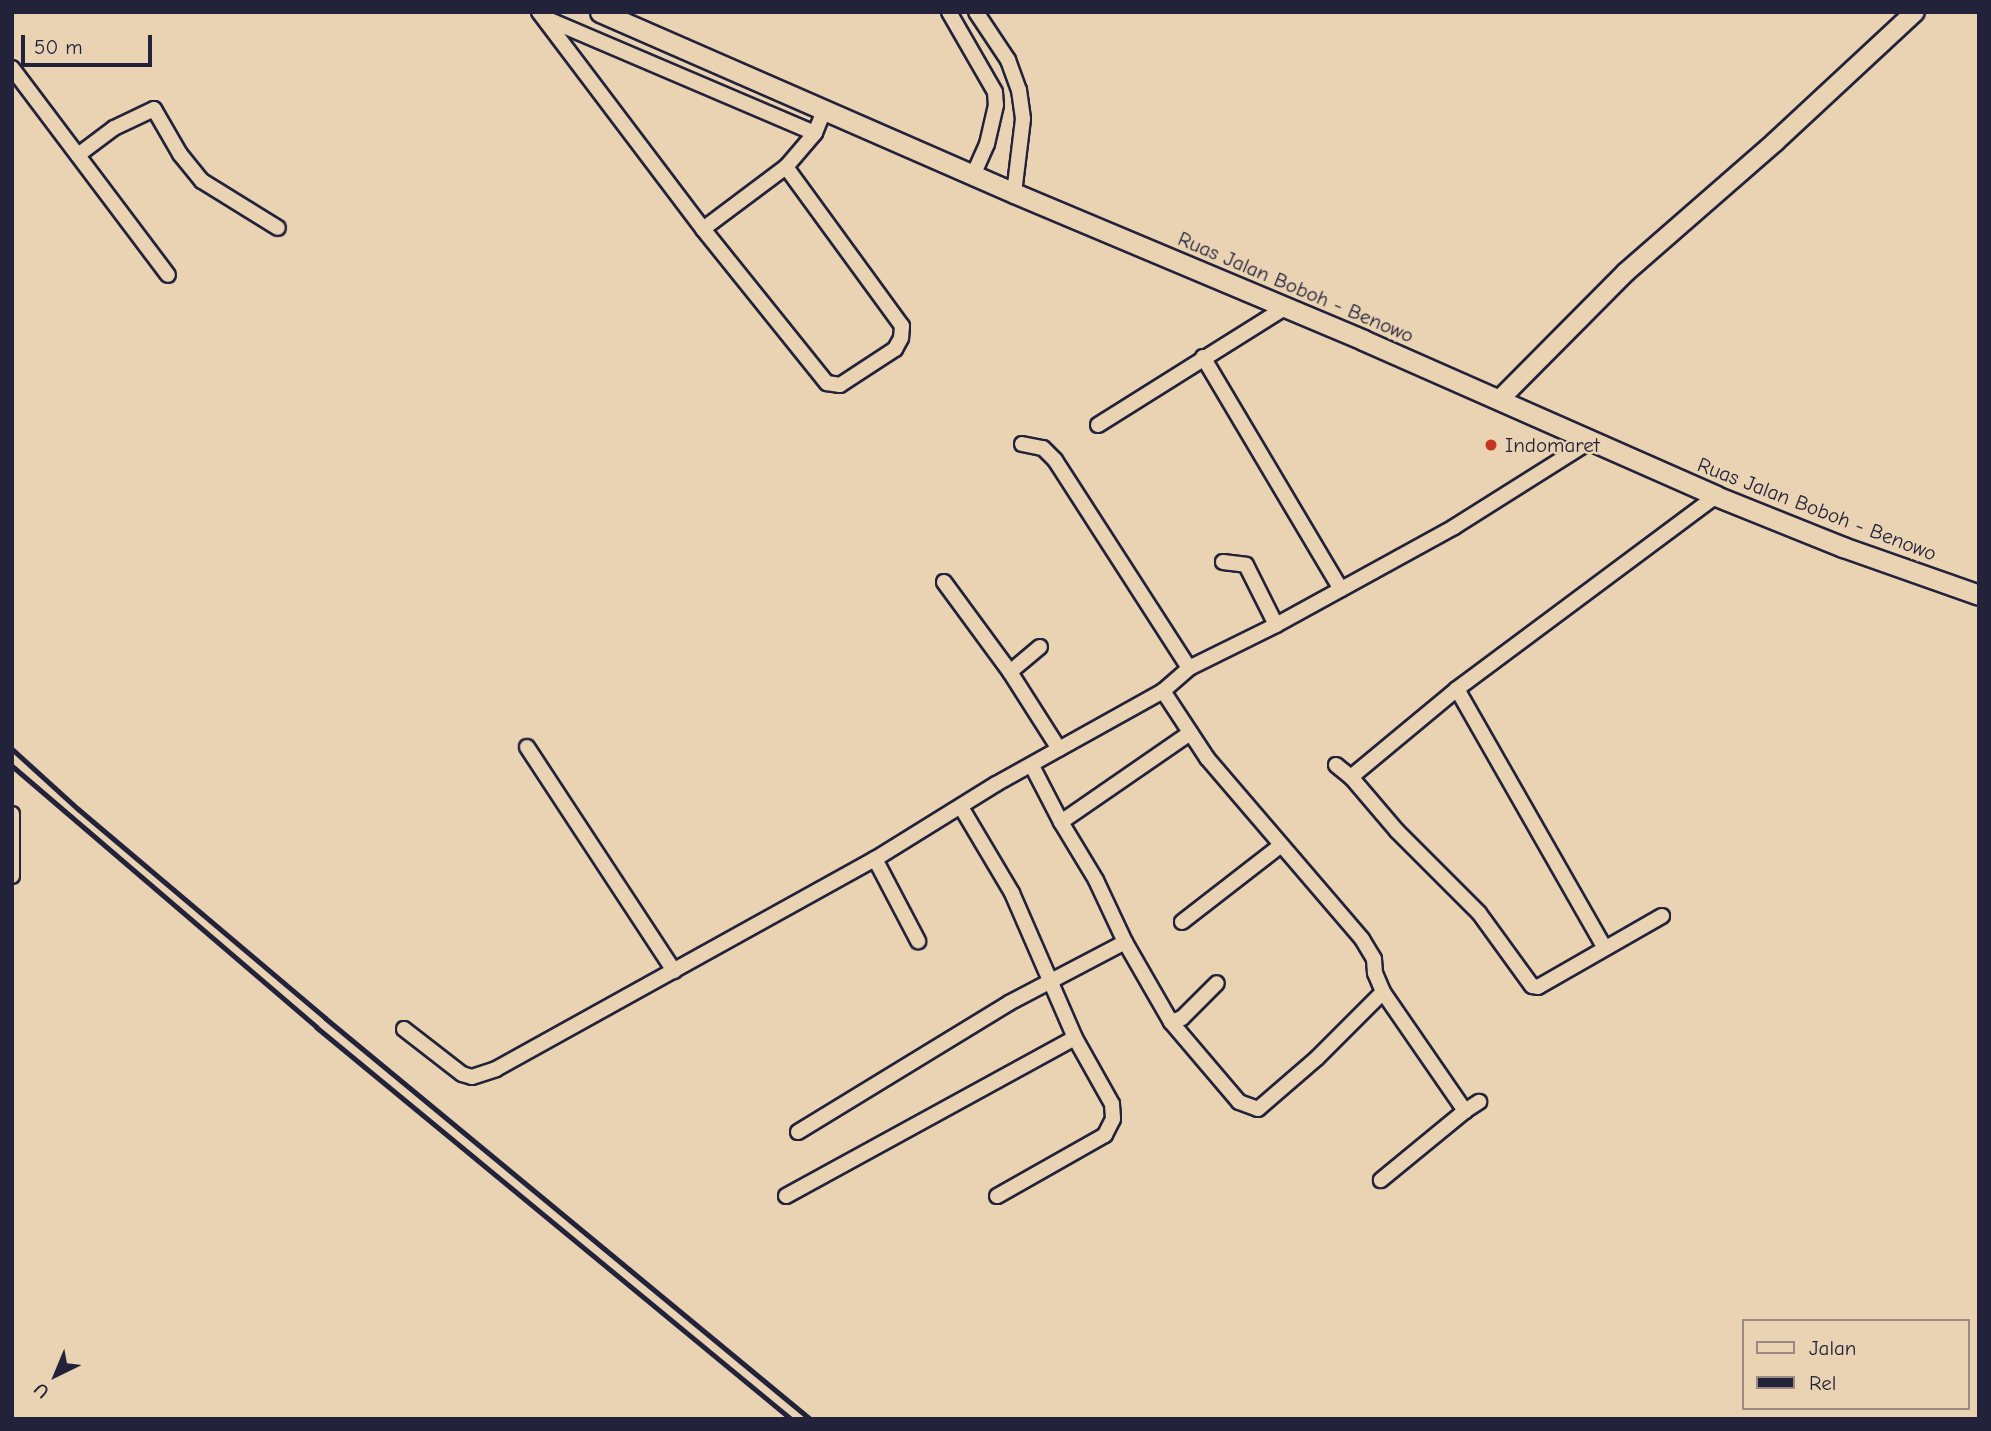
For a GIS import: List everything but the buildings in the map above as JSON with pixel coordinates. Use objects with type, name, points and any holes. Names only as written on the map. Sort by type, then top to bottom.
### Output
[{"type":"main road","name":"Ruas Jalan Boboh - Benowo","points":[[600,12],[1014,193],[1286,307],[1716,496],[1843,547],[1979,595]]},
{"type":"street","points":[[949,12],[995,92],[996,105],[986,144],[973,175]]},
{"type":"street","points":[[975,12],[1008,60],[1019,90],[1023,120],[1014,193]]},
{"type":"street","points":[[1499,400],[1606,291],[1775,142],[1916,12]]},
{"type":"street","points":[[541,15],[815,133]]},
{"type":"street","points":[[541,15],[703,229],[827,383],[840,385],[895,349],[901,338],[902,326],[786,167]]},
{"type":"street","points":[[12,68],[168,275]]},
{"type":"street","points":[[995,92],[1019,90]]},
{"type":"street","points":[[78,155],[114,128],[154,109],[180,155],[202,181],[278,228]]},
{"type":"street","points":[[703,229],[786,167],[815,133],[824,111]]},
{"type":"street","points":[[1098,425],[1286,307]]},
{"type":"street","points":[[1203,357],[1341,589]]},
{"type":"street","points":[[404,1029],[462,1074],[472,1077],[483,1074],[875,859],[1059,749],[1163,691],[1189,667],[1276,625],[1454,527],[1592,440]]},
{"type":"street","points":[[1022,444],[1043,448],[1055,460],[1189,667]]},
{"type":"street","points":[[1351,777],[1457,689],[1716,496]]},
{"type":"street","points":[[1223,562],[1247,565],[1276,625]]},
{"type":"street","points":[[944,582],[1010,672],[1059,749]]},
{"type":"street","points":[[1010,672],[1040,647]]},
{"type":"street","points":[[1457,689],[1604,947]]},
{"type":"street","points":[[1163,691],[1190,733],[1280,846],[1362,939],[1374,959],[1375,973],[1383,992],[1465,1111]]},
{"type":"street","points":[[1061,822],[1190,733]]},
{"type":"street","points":[[527,747],[674,971]]},
{"type":"street","points":[[1336,765],[1351,777],[1397,831],[1479,913],[1532,986],[1538,987],[1662,916]]},
{"type":"street","points":[[1032,766],[1061,822],[1096,880],[1125,942],[1171,1022],[1239,1102],[1258,1110],[1317,1058],[1383,992]]},
{"type":"street","points":[[961,807],[1012,893],[1075,1038],[1112,1104],[1113,1119],[1105,1135],[998,1196]]},
{"type":"street","points":[[12,814],[12,876]]},
{"type":"street","points":[[1182,922],[1280,846]]},
{"type":"street","points":[[875,859],[918,941]]},
{"type":"street","points":[[798,1132],[1009,1003],[1125,942]]},
{"type":"street","points":[[1171,1022],[1182,1018],[1217,983]]},
{"type":"street","points":[[786,1196],[1075,1038]]},
{"type":"street","points":[[1381,1180],[1479,1102]]},
{"type":"railway","points":[[12,749],[78,809],[325,1018],[810,1419]]},
{"type":"railway","points":[[12,766],[316,1027],[791,1419]]},
{"type":"place","name":"Indomaret","points":[[1491,445]]}]
